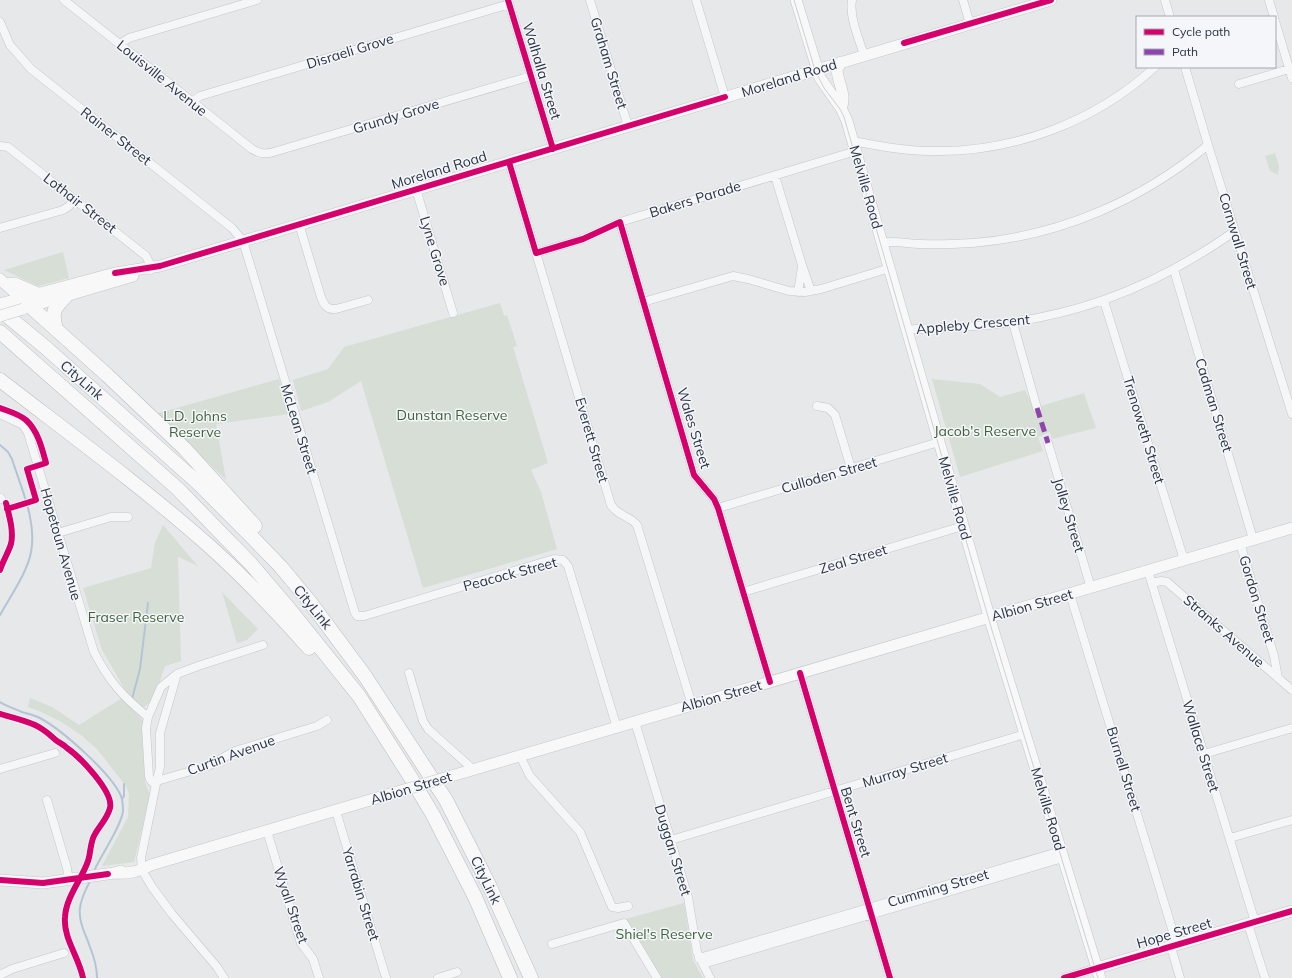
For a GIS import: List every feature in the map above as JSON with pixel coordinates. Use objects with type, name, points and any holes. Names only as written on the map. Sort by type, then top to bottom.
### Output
[{"type":"highway","points":[[56,329],[54,322],[54,311],[57,305],[66,296]]},
{"type":"highway","points":[[22,304],[56,329],[184,448],[274,546],[308,588],[329,618],[365,676]]},
{"type":"highway","name":"CityLink","points":[[0,310],[115,408],[197,482],[281,567],[306,596],[365,676],[446,800],[490,887],[531,978]]},
{"type":"highway","name":"CityLink","points":[[0,332],[178,489],[251,564],[359,696],[433,815],[475,897],[510,978]]},
{"type":"highway","points":[[0,380],[104,460],[179,521],[232,568],[275,610],[385,736]]},
{"type":"main road","name":"Melville Road","points":[[796,0],[816,70],[822,83],[845,115],[990,618],[1098,973]]},
{"type":"main road","name":"Moreland Road","points":[[0,304],[22,304],[66,296],[299,224],[1048,0]]},
{"type":"main road","points":[[841,62],[837,68],[843,94],[841,108]]},
{"type":"main road","name":"Moreland Road","points":[[0,316],[38,293],[115,273],[154,268]]},
{"type":"main road","points":[[3,281],[15,283],[38,293]]},
{"type":"main road","points":[[3,281],[22,304]]},
{"type":"main road","name":"Albion Street","points":[[0,880],[31,883],[65,881],[111,874],[131,873],[144,867],[1292,528]]},
{"type":"main road","name":"Hope Street","points":[[1098,973],[1174,946],[1292,911]]},
{"type":"street","name":"Louisville Avenue","points":[[64,0],[252,150],[261,154]]},
{"type":"street","points":[[120,44],[129,38],[257,0]]},
{"type":"street","name":"Graham Street","points":[[590,0],[628,126]]},
{"type":"street","points":[[696,0],[725,97]]},
{"type":"street","points":[[852,0],[852,15],[864,55]]},
{"type":"street","points":[[963,0],[970,24]]},
{"type":"street","points":[[1165,0],[1170,16]]},
{"type":"street","points":[[1269,0],[1274,16]]},
{"type":"street","name":"Walhalla Street","points":[[509,2],[553,149]]},
{"type":"street","name":"Disraeli Grove","points":[[192,102],[200,96],[509,2]]},
{"type":"street","name":"Rainer Street","points":[[0,22],[10,46],[31,69],[232,228],[243,241]]},
{"type":"street","points":[[1276,24],[1292,78]]},
{"type":"street","points":[[854,146],[947,151],[974,149],[1018,141],[1062,127],[1093,111],[1131,87],[1154,68]]},
{"type":"street","name":"Cornwall Street","points":[[1185,68],[1292,414]]},
{"type":"street","points":[[1239,84],[1289,69]]},
{"type":"street","name":"Grundy Grove","points":[[261,154],[278,151],[531,76]]},
{"type":"street","points":[[882,243],[890,242],[939,245],[973,243],[1016,237],[1057,227],[1105,210],[1135,195],[1174,172],[1208,145]]},
{"type":"street","name":"Lothair Street","points":[[0,146],[8,147],[75,199],[146,256],[154,268]]},
{"type":"street","name":"Bakers Parade","points":[[536,252],[583,239],[620,222],[775,176],[854,146]]},
{"type":"street","name":"Everett Street","points":[[509,162],[611,505],[619,514],[631,519],[637,524],[692,705]]},
{"type":"street","points":[[775,176],[811,291]]},
{"type":"street","name":"Lyne Grove","points":[[416,189],[453,313]]},
{"type":"street","points":[[0,228],[63,210],[75,199]]},
{"type":"street","name":"Wales Street","points":[[620,222],[694,475],[714,499],[718,508],[770,682]]},
{"type":"street","points":[[299,224],[321,297],[326,307],[332,310],[368,300]]},
{"type":"street","name":"Appleby Crescent","points":[[907,330],[976,327],[1012,323],[1060,313],[1104,301],[1174,270],[1200,255],[1235,231]]},
{"type":"street","name":"McLean Street","points":[[243,241],[309,457],[353,610],[357,616]]},
{"type":"street","points":[[798,292],[802,266]]},
{"type":"street","points":[[643,302],[734,276],[743,277],[781,289],[798,292],[811,291],[890,268]]},
{"type":"street","name":"Cadman Street","points":[[1174,270],[1254,539]]},
{"type":"street","name":"Trenoweth Street","points":[[1104,301],[1184,560]]},
{"type":"street","points":[[1012,323],[1037,408]]},
{"type":"street","points":[[817,406],[828,408],[834,414],[851,468]]},
{"type":"street","name":"Hopetoun Avenue","points":[[0,414],[19,422],[26,429],[94,652],[113,685],[148,717]]},
{"type":"street","name":"Culloden Street","points":[[718,508],[939,442]]},
{"type":"street","name":"Jolley Street","points":[[1048,443],[1091,588]]},
{"type":"street","points":[[58,533],[111,517],[128,517]]},
{"type":"street","name":"Zeal Street","points":[[743,592],[963,526]]},
{"type":"street","name":"Gordon Street","points":[[1240,543],[1274,656],[1278,678]]},
{"type":"street","name":"Peacock Street","points":[[357,616],[364,616],[554,560],[563,560],[568,566],[617,728]]},
{"type":"street","name":"Wallace Street","points":[[1148,571],[1230,838],[1265,978]]},
{"type":"street","name":"Stranks Avenue","points":[[1152,583],[1161,581],[1167,582],[1292,690]]},
{"type":"street","name":"Burnell Street","points":[[1070,594],[1174,946],[1180,978]]},
{"type":"street","points":[[157,782],[153,783],[149,776],[146,728],[148,717],[161,687],[177,674],[263,645]]},
{"type":"street","points":[[409,673],[423,721],[428,729],[469,771]]},
{"type":"street","name":"Bent Street","points":[[800,673],[890,978]]},
{"type":"street","points":[[177,674],[160,733],[160,767],[141,858],[152,887],[172,914],[217,967],[224,978]]},
{"type":"street","name":"Curtin Avenue","points":[[157,782],[208,766],[235,751],[317,726],[327,720]]},
{"type":"street","name":"Duggan Street","points":[[634,722],[688,897],[696,946],[701,961],[710,978]]},
{"type":"street","points":[[1204,754],[1292,728]]},
{"type":"street","name":"Murray Street","points":[[671,840],[1025,734]]},
{"type":"street","points":[[0,769],[55,753]]},
{"type":"street","points":[[520,756],[530,776],[581,835],[612,907],[618,908],[628,906]]},
{"type":"street","points":[[47,800],[67,868],[68,875],[65,881]]},
{"type":"street","name":"Yarrabin Street","points":[[336,811],[386,978]]},
{"type":"street","points":[[1230,838],[1292,820]]},
{"type":"street","name":"Wyall Street","points":[[267,831],[301,943],[313,959],[319,978]]},
{"type":"street","name":"Cumming Street","points":[[701,961],[1062,854]]},
{"type":"street","points":[[552,944],[624,923],[657,978]]},
{"type":"street","points":[[0,975],[12,969],[64,953]]},
{"type":"street","points":[[0,970],[12,969]]},
{"type":"street","points":[[438,978],[457,972]]},
{"type":"street","name":"Hope Street","points":[[1064,978],[1098,973]]},
{"type":"green space","points":[[1275,153],[1279,166],[1278,175],[1270,171],[1265,156]]},
{"type":"green space","points":[[63,252],[69,278],[38,286],[4,270]]},
{"type":"green space","name":"Dunstan Reserve","points":[[500,303],[504,316],[507,315],[517,346],[513,347],[548,463],[531,470],[541,492],[557,549],[423,588],[361,381],[328,402],[301,411],[293,380],[328,369],[344,347]]},
{"type":"green space","name":"L.D. Johns Reserve","points":[[279,379],[289,414],[216,424],[226,480],[156,414]]},
{"type":"green space","name":"Jacob's Reserve","points":[[932,379],[980,384],[1000,397],[1025,390],[1034,408],[1084,393],[1096,428],[1052,439],[1050,432],[1038,437],[1043,451],[960,477]]},
{"type":"green space","name":"Fraser Reserve","points":[[163,525],[198,566],[178,557],[181,661],[165,666],[154,695],[144,707],[138,705],[130,698],[102,650],[83,588],[151,568],[155,543]]},
{"type":"green space","points":[[222,592],[258,629],[247,640],[237,643]]},
{"type":"green space","points":[[30,698],[52,707],[79,725],[122,698],[143,720],[145,782],[150,795],[134,862],[102,866],[128,817],[129,794],[126,786],[97,749],[81,735],[60,721],[28,707]]},
{"type":"green space","name":"Shiel's Reserve","points":[[684,903],[693,960],[703,978],[660,978],[626,919]]},
{"type":"waterway","points":[[0,445],[8,452],[12,459],[24,493],[32,528],[31,552],[29,559],[18,584],[0,615]]},
{"type":"waterway","points":[[132,699],[140,669],[148,603]]},
{"type":"waterway","points":[[0,702],[40,718],[61,732],[97,764],[116,787],[123,801],[123,811],[119,825],[94,871]]},
{"type":"waterway","points":[[122,799],[124,796],[124,784]]},
{"type":"waterway","points":[[90,881],[81,904],[80,918],[94,959],[97,978]]},
{"type":"tram line","points":[[794,0],[815,70],[824,88],[840,109],[844,117],[991,627],[1098,978]]},
{"type":"marked path","points":[[1037,408],[1048,443]]},
{"type":"cycle path","points":[[508,0],[553,149]]},
{"type":"cycle path","points":[[904,43],[1051,0]]},
{"type":"cycle path","points":[[115,273],[160,266],[725,97]]},
{"type":"cycle path","points":[[509,162],[536,253],[583,239],[620,222],[694,475],[714,499],[718,508],[770,682]]},
{"type":"cycle path","points":[[0,408],[20,416],[30,424],[39,440],[46,463],[27,469],[36,500],[7,509]]},
{"type":"cycle path","points":[[0,570],[12,539],[11,523],[6,503]]},
{"type":"cycle path","points":[[800,673],[890,978]]},
{"type":"cycle path","points":[[0,714],[31,723],[47,732],[65,746],[95,775],[102,784],[110,801],[109,812],[93,837],[88,861],[71,895],[66,910],[66,932],[83,978]]},
{"type":"cycle path","points":[[0,880],[43,883],[108,874]]},
{"type":"cycle path","points":[[1064,978],[1292,911]]}]
